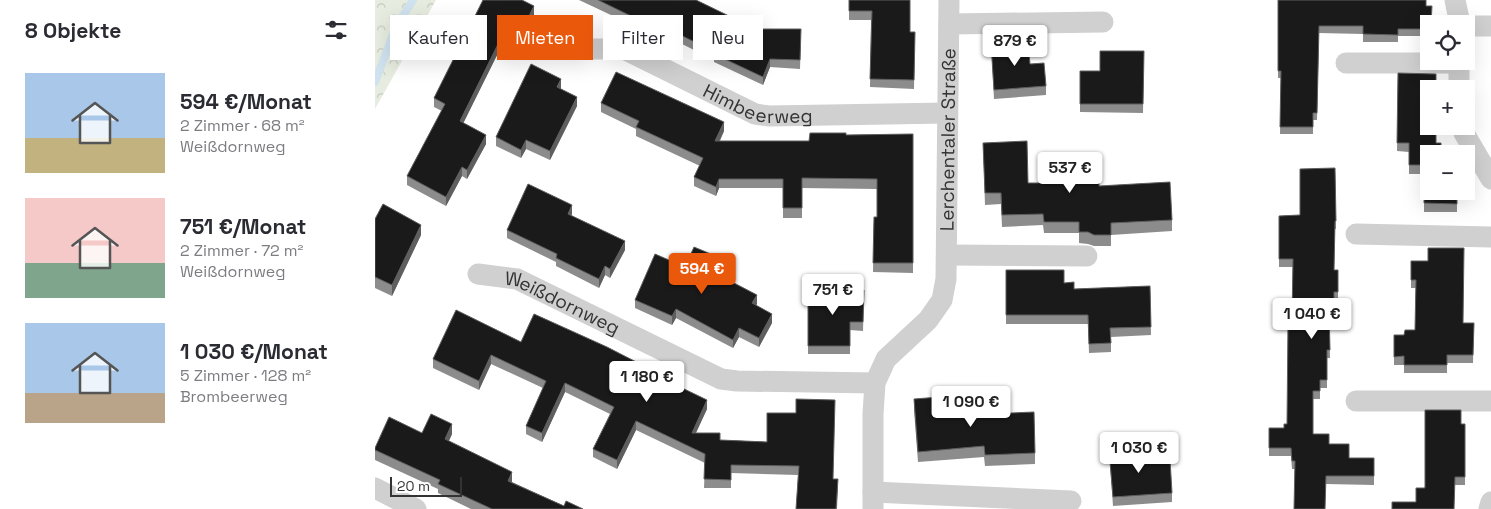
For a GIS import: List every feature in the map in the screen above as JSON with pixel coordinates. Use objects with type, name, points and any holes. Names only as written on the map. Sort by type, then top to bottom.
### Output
[{"type":"street","name":"Lerchentaler Straße","points":[[873,501],[875,383],[886,359],[928,320],[943,300],[947,279],[949,0]]},
{"type":"street","points":[[1455,0],[1458,15]]},
{"type":"street","name":"Lerchentaler Straße","points":[[949,24],[1103,22]]},
{"type":"street","points":[[1475,26],[1491,26]]},
{"type":"street","name":"Himbeerweg","points":[[593,48],[624,49],[755,114],[769,116],[947,113]]},
{"type":"street","points":[[1346,63],[1420,62]]},
{"type":"street","points":[[1465,135],[1491,179]]},
{"type":"street","points":[[1356,234],[1491,237]]},
{"type":"street","name":"Lerchentaler Straße","points":[[947,255],[1087,256]]},
{"type":"street","name":"Weißdornweg","points":[[478,274],[517,279],[721,380],[875,383]]},
{"type":"street","points":[[1356,401],[1491,401]]},
{"type":"street","points":[[375,488],[416,509]]},
{"type":"street","points":[[873,501],[1071,501]]},
{"type":"street","points":[[1489,509],[1491,502]]},
{"type":"green space","points":[[375,0],[436,0],[428,15],[390,15],[390,60],[402,60],[375,109]]},
{"type":"building","points":[[483,0],[522,0],[534,6],[530,15],[497,15],[497,46],[460,121],[486,135],[467,170],[462,167],[446,197],[407,176],[445,104],[434,98],[453,60],[487,60],[487,15],[476,15]]},
{"type":"building","points":[[598,0],[696,0],[728,15],[693,15],[693,41],[683,36],[683,15],[629,15]]},
{"type":"building","points":[[849,0],[910,0],[910,32],[915,32],[914,80],[870,79],[872,11],[849,11]]},
{"type":"building","points":[[1278,0],[1426,0],[1426,6],[1432,6],[1432,15],[1420,15],[1420,29],[1398,29],[1398,35],[1363,34],[1363,26],[1319,26],[1317,113],[1313,113],[1313,127],[1280,127],[1281,71],[1278,71]]},
{"type":"building","points":[[763,29],[801,29],[800,60],[770,59],[763,77],[727,60],[763,60]]},
{"type":"building","points":[[1028,41],[1030,64],[1044,63],[1046,86],[994,90],[991,43]]},
{"type":"building","points":[[1100,51],[1144,51],[1143,104],[1080,104],[1080,71],[1100,71]]},
{"type":"building","points":[[531,64],[561,79],[557,87],[577,97],[550,151],[526,140],[521,150],[496,137]]},
{"type":"building","points":[[616,72],[724,122],[715,141],[809,141],[810,133],[846,133],[846,135],[913,134],[913,263],[873,263],[874,217],[877,217],[877,179],[802,178],[802,208],[783,208],[783,179],[719,179],[716,187],[694,177],[703,158],[636,127],[639,121],[601,103]]},
{"type":"building","points":[[1398,73],[1436,74],[1436,80],[1420,80],[1420,135],[1436,135],[1436,143],[1441,143],[1441,145],[1420,145],[1420,165],[1409,165],[1409,143],[1397,143]]},
{"type":"building","points":[[1027,141],[1028,183],[1099,183],[1099,186],[1170,182],[1172,220],[1111,223],[1111,235],[1094,235],[1088,232],[1079,232],[1079,222],[1044,222],[1043,214],[1002,215],[1001,193],[985,193],[983,143]]},
{"type":"building","points":[[1335,168],[1336,221],[1334,270],[1338,270],[1338,292],[1334,292],[1334,307],[1329,307],[1330,350],[1327,350],[1327,380],[1320,380],[1320,391],[1313,391],[1313,434],[1329,434],[1329,444],[1349,444],[1349,458],[1374,458],[1374,476],[1326,476],[1325,509],[1294,509],[1295,461],[1292,461],[1291,448],[1269,448],[1269,428],[1284,428],[1284,424],[1287,424],[1288,321],[1292,321],[1293,259],[1279,259],[1279,216],[1300,215],[1300,169]]},
{"type":"building","points":[[528,184],[572,205],[568,214],[625,241],[610,269],[605,266],[599,279],[556,258],[557,254],[507,230]]},
{"type":"building","points":[[1424,200],[1457,200],[1457,204],[1424,203]]},
{"type":"building","points":[[383,204],[421,225],[392,285],[375,277],[375,219]]},
{"type":"building","points":[[694,247],[718,257],[711,271],[757,295],[752,303],[772,314],[759,338],[739,328],[733,340],[676,309],[672,316],[635,300],[655,254],[685,267]]},
{"type":"building","points":[[1428,248],[1464,248],[1463,323],[1474,323],[1473,355],[1447,355],[1447,365],[1404,365],[1404,356],[1394,357],[1394,335],[1404,335],[1405,330],[1415,330],[1416,280],[1411,280],[1411,261],[1428,261]]},
{"type":"building","points":[[1006,270],[1064,270],[1064,283],[1074,282],[1074,289],[1150,286],[1151,327],[1110,328],[1111,343],[1089,344],[1088,315],[1006,315]]},
{"type":"building","points":[[808,290],[864,290],[863,322],[850,322],[850,346],[808,346]]},
{"type":"building","points":[[456,310],[521,342],[534,314],[607,347],[646,367],[645,370],[707,400],[692,433],[720,433],[720,440],[767,442],[767,413],[796,413],[796,399],[835,400],[833,479],[838,479],[836,509],[796,509],[799,466],[731,465],[731,480],[704,479],[705,454],[636,421],[617,460],[593,449],[614,407],[565,383],[542,433],[526,426],[546,381],[491,355],[479,381],[433,359]]},
{"type":"building","points":[[965,395],[966,415],[1034,412],[1035,453],[985,455],[984,446],[918,452],[914,399]]},
{"type":"building","points":[[1425,410],[1461,410],[1461,424],[1465,424],[1465,477],[1455,477],[1454,509],[1392,509],[1392,502],[1416,502],[1416,488],[1425,488]]},
{"type":"building","points":[[431,414],[452,424],[445,439],[512,472],[508,481],[564,506],[566,501],[583,509],[492,509],[438,484],[440,480],[375,450],[389,417],[422,433]]},
{"type":"building","points":[[1145,447],[1146,460],[1170,459],[1172,493],[1113,497],[1109,450]]},
{"type":"waterway","points":[[375,82],[396,27],[413,0]]}]
